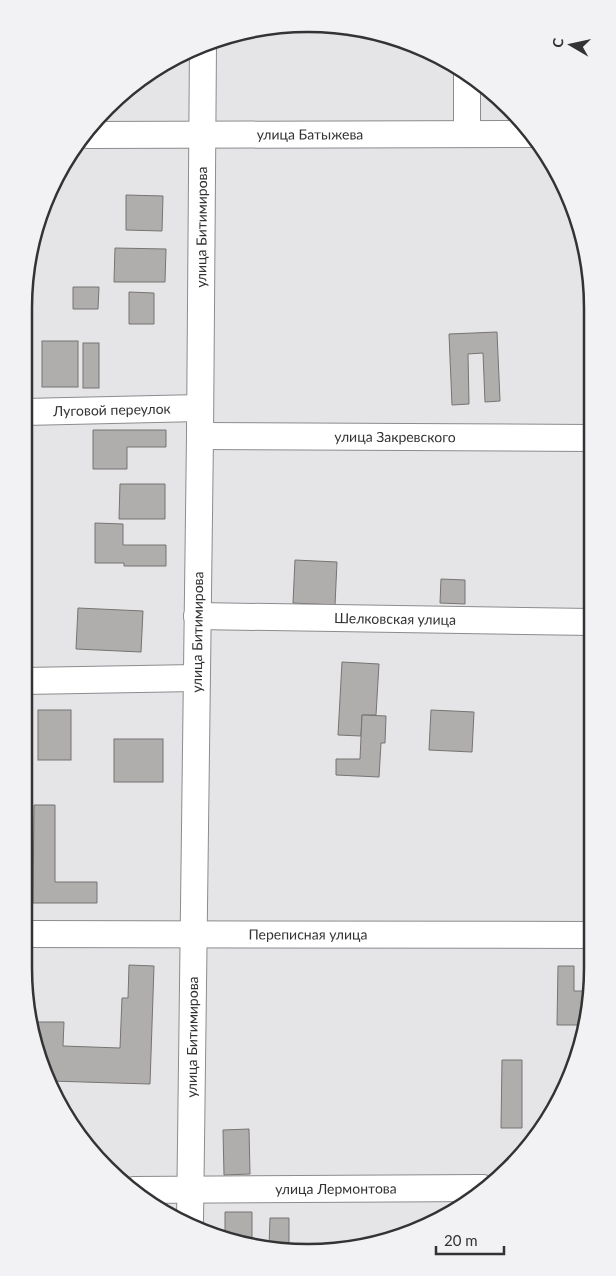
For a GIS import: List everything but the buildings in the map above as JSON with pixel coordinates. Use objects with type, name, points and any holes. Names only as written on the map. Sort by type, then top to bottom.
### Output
[{"type":"street","name":"улица Битимирова","points":[[190,1217],[203,53]]},
{"type":"street","points":[[467,83],[467,134]]},
{"type":"street","name":"улица Батыжева","points":[[93,135],[522,134]]},
{"type":"street","name":"Луговой переулок","points":[[32,412],[200,408]]},
{"type":"street","name":"улица Закревского","points":[[200,436],[584,438]]},
{"type":"street","name":"Шелковская улица","points":[[197,616],[584,622]]},
{"type":"street","points":[[32,681],[196,678]]},
{"type":"street","name":"Переписная улица","points":[[32,934],[584,935]]},
{"type":"street","name":"улица Лермонтова","points":[[144,1190],[474,1188]]}]
